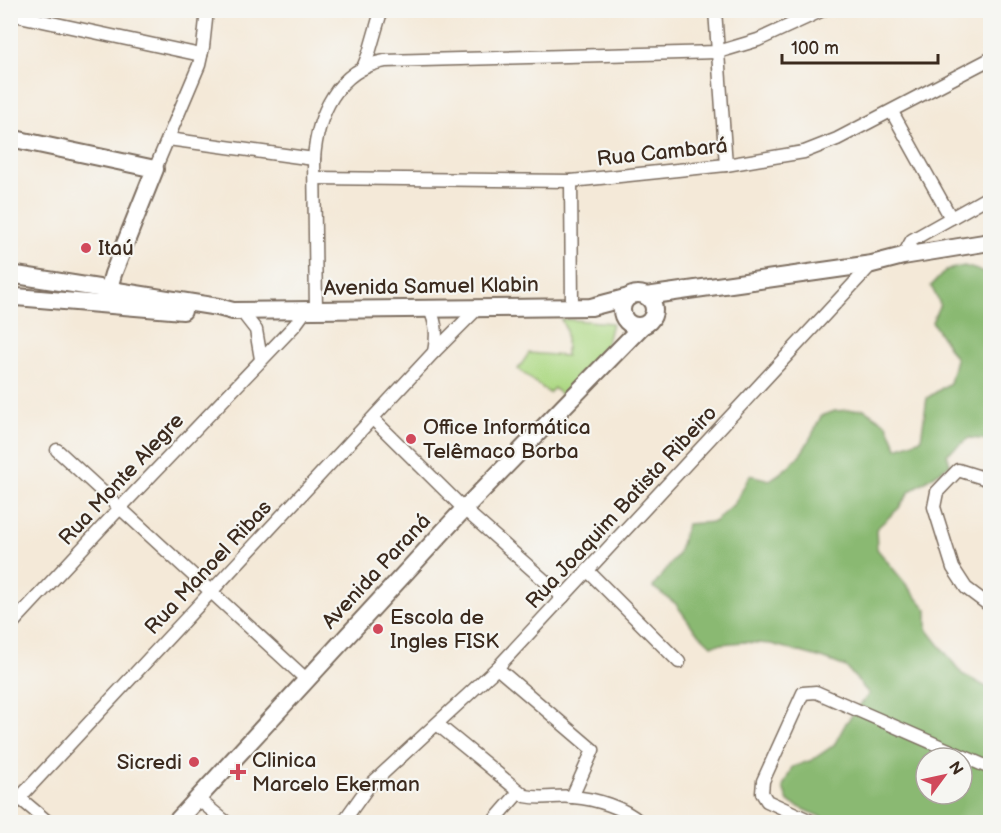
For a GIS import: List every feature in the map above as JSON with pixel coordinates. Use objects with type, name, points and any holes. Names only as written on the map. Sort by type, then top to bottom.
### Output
[{"type":"main road","points":[[10,138],[155,170],[109,296],[10,274]]},
{"type":"main road","name":"Avenida Samuel Klabin","points":[[12,296],[86,304],[109,296],[219,315],[237,312],[311,310],[591,307],[637,296],[872,264],[903,256],[990,242]]},
{"type":"main road","name":"Avenida Samuel Klabin","points":[[636,320],[692,289]]},
{"type":"main road","points":[[591,307],[636,320],[653,304],[637,296]]},
{"type":"main road","name":"Avenida Paraná","points":[[176,822],[464,509],[613,355],[636,320],[622,305],[637,296]]},
{"type":"street","points":[[155,170],[201,55],[207,10]]},
{"type":"street","points":[[368,65],[373,35],[384,10]]},
{"type":"street","points":[[715,10],[726,165]]},
{"type":"street","points":[[311,310],[314,159],[320,122],[336,92],[368,65],[718,52],[758,40],[823,10]]},
{"type":"street","points":[[10,14],[201,55]]},
{"type":"street","name":"Rua Cambará","points":[[315,178],[571,181],[726,165],[819,148],[990,59]]},
{"type":"street","points":[[892,112],[951,218]]},
{"type":"street","points":[[168,139],[314,159]]},
{"type":"street","points":[[571,181],[572,306]]},
{"type":"street","points":[[903,256],[912,240],[990,196]]},
{"type":"street","name":"Rua Joaquim Batista Ribeiro","points":[[343,822],[368,787],[497,668],[872,264]]},
{"type":"street","name":"Rua Monte Alegre","points":[[10,626],[261,359],[311,310]]},
{"type":"street","points":[[430,310],[437,334],[434,352]]},
{"type":"street","name":"Rua Manoel Ribas","points":[[10,808],[15,794],[211,592],[434,352],[476,310]]},
{"type":"street","points":[[237,312],[256,330],[261,359]]},
{"type":"street","points":[[373,418],[464,509],[563,597]]},
{"type":"street","points":[[57,450],[307,680]]},
{"type":"street","points":[[990,480],[958,470],[937,492],[934,507],[953,568],[966,588],[990,606]]},
{"type":"street","points":[[588,572],[679,662]]},
{"type":"street","points":[[497,668],[593,750],[572,797]]},
{"type":"street","points":[[813,822],[767,801],[762,793],[764,781],[803,693],[816,692],[990,768]]},
{"type":"street","points":[[438,724],[525,796],[538,799],[572,797],[623,810],[640,822]]},
{"type":"street","points":[[493,822],[519,792]]},
{"type":"street","points":[[15,794],[48,822]]},
{"type":"street","points":[[198,799],[226,822]]},
{"type":"green space","points":[[964,266],[984,272],[990,291],[990,440],[969,438],[947,454],[950,465],[910,491],[899,508],[876,529],[877,549],[927,610],[927,629],[962,674],[990,689],[990,822],[832,822],[788,802],[783,787],[792,767],[812,760],[834,745],[846,723],[869,694],[846,667],[822,658],[771,644],[743,642],[711,645],[694,629],[676,604],[653,587],[678,554],[687,524],[714,522],[735,503],[750,475],[770,480],[789,466],[807,445],[821,416],[835,411],[864,409],[887,424],[897,448],[921,439],[927,398],[950,383],[956,359],[932,322],[940,304],[931,286],[946,270]]},
{"type":"green space","points":[[561,319],[612,323],[607,343],[561,395],[554,388],[549,393],[518,369],[529,353],[566,356],[566,330]]},
{"type":"place","name":"Itaú","points":[[86,248]]},
{"type":"place","name":"Office Informática Telêmaco Borba","points":[[411,439]]},
{"type":"place","name":"Escola de Ingles FISK","points":[[378,629]]},
{"type":"place","name":"Sicredi","points":[[194,762]]},
{"type":"place","name":"Clinica Marcelo Ekerman","points":[[238,772]]}]
